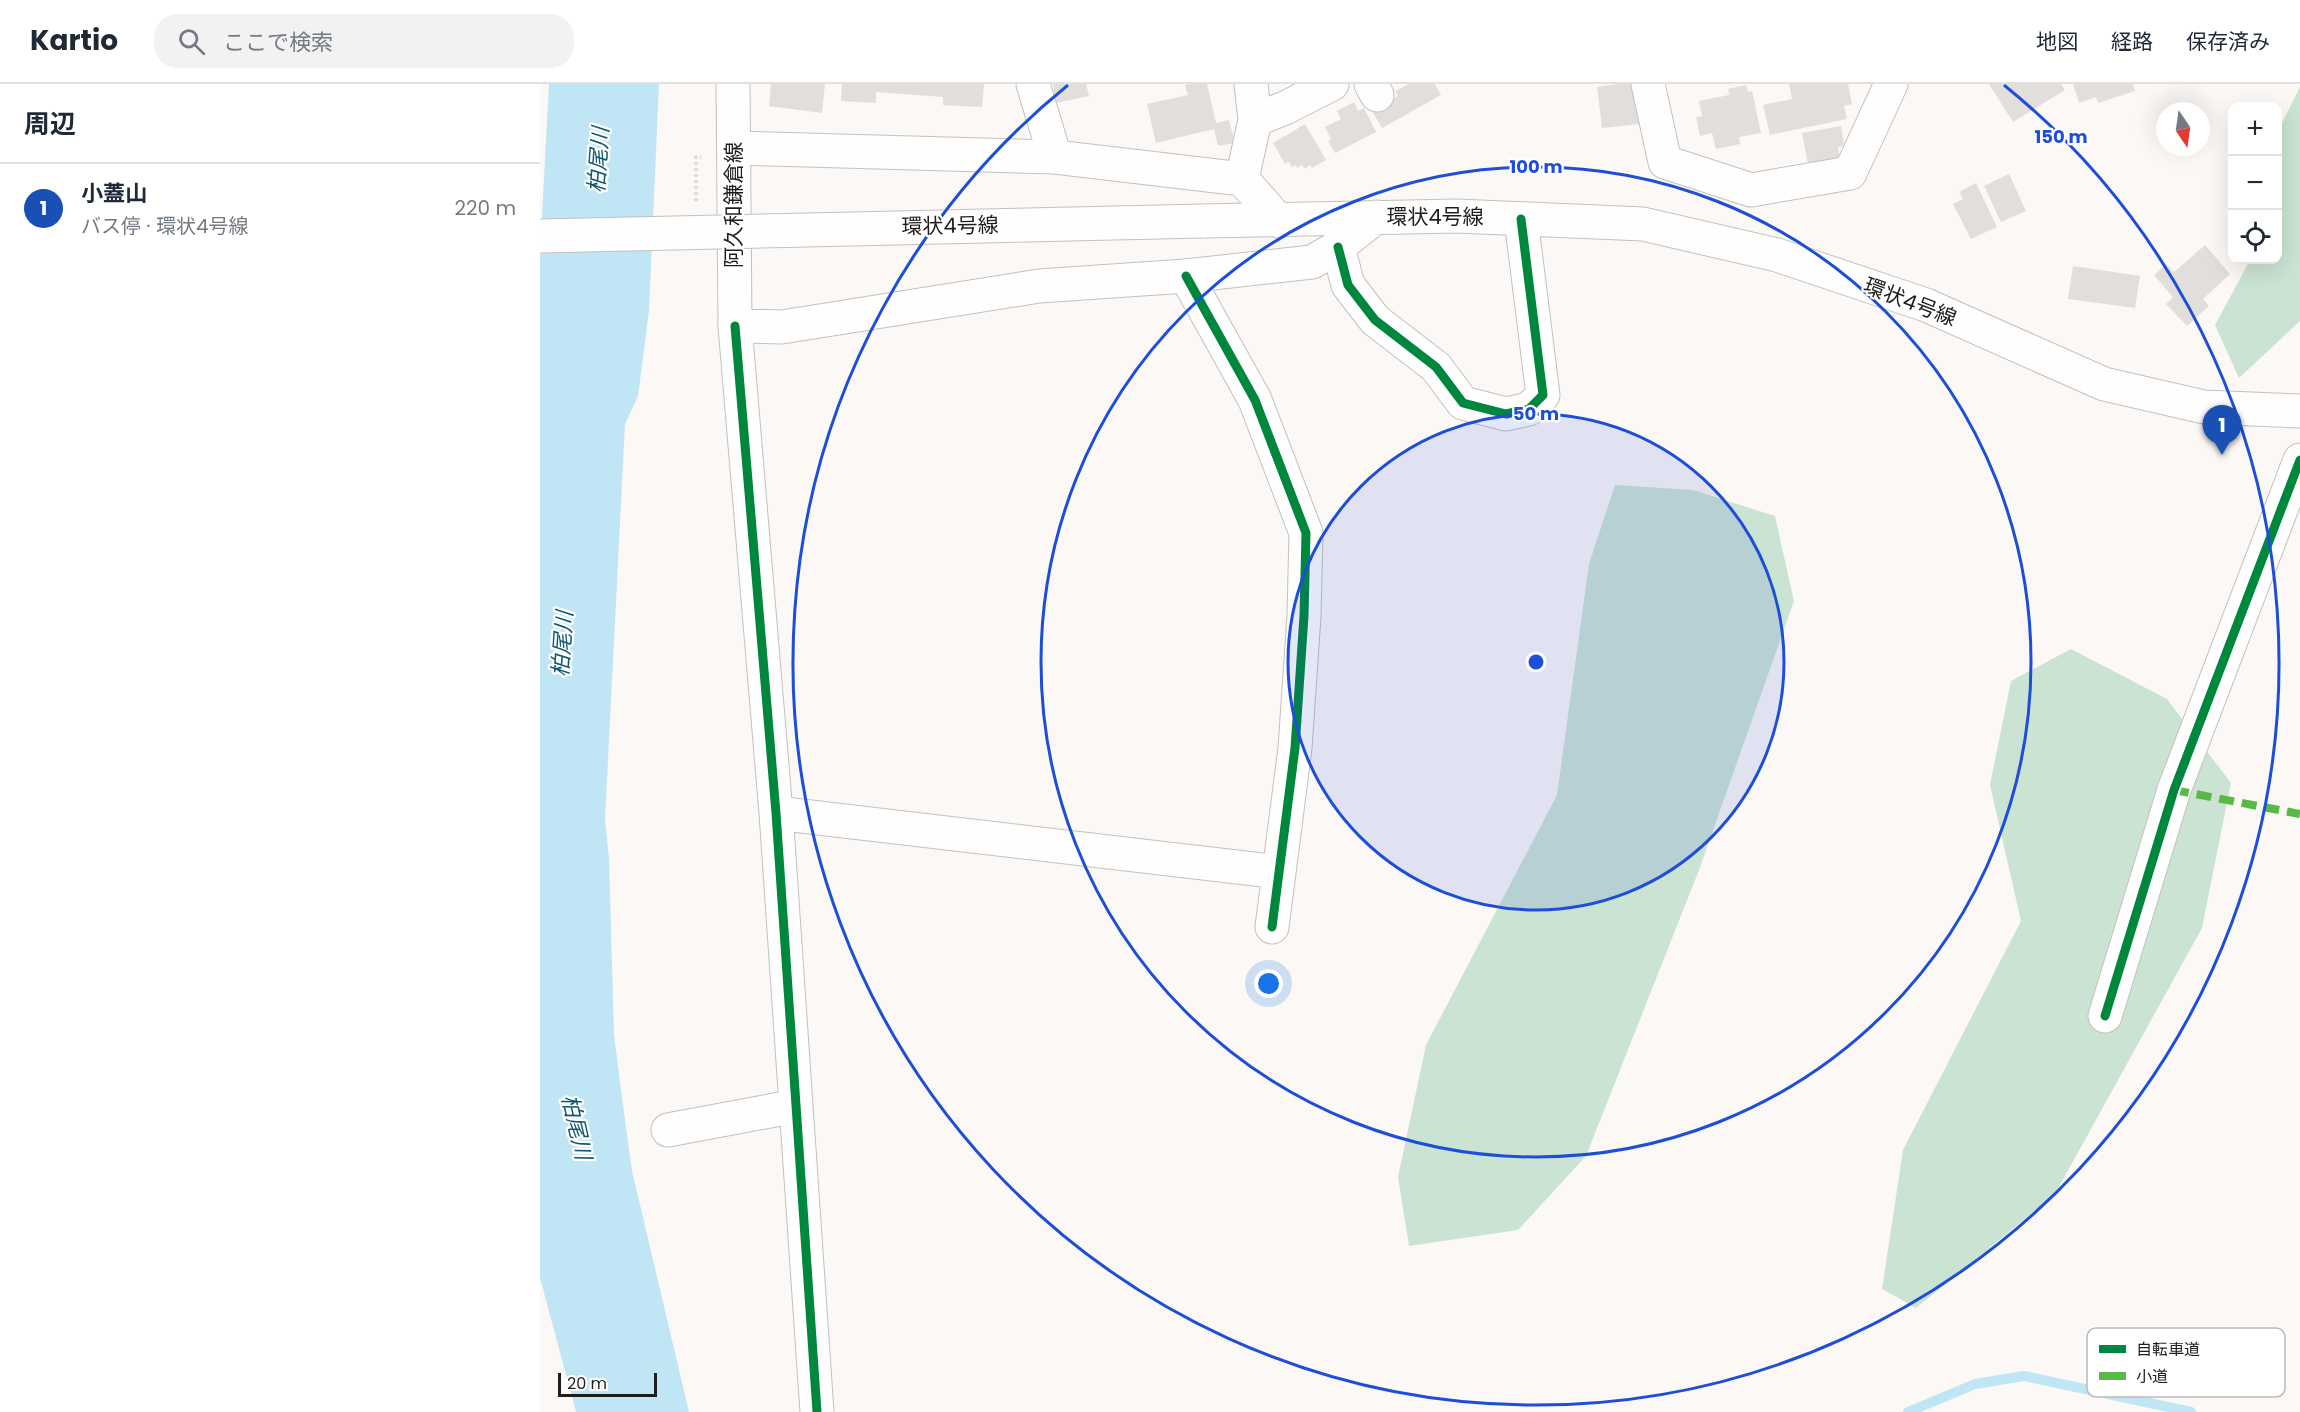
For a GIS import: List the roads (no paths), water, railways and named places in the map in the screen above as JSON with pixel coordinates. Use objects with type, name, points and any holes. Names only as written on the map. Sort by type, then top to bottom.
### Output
[{"type":"street","name":"阿久和鎌倉線","points":[[733,84],[720,153],[776,813],[817,1412]]},
{"type":"street","points":[[1033,84],[1055,157]]},
{"type":"street","points":[[1242,179],[1255,120],[1251,84]]},
{"type":"street","points":[[1255,120],[1285,108],[1332,84]]},
{"type":"street","points":[[1648,84],[1665,162],[1751,190],[1850,173],[1891,84]]},
{"type":"street","points":[[720,153],[1055,157],[1242,179],[1279,221]]},
{"type":"street","name":"環状4号線","points":[[540,236],[1457,216],[1643,224],[1777,255],[1926,305],[2104,384],[2204,407],[2300,411]]},
{"type":"street","points":[[735,326],[782,327],[1039,286],[1186,276],[1312,262],[1338,247],[1376,217]]},
{"type":"street","points":[[1338,247],[1348,285],[1375,320],[1436,367],[1463,403],[1506,414],[1529,409],[1543,395],[1521,219]]},
{"type":"street","points":[[1186,276],[1255,400],[1306,533],[1304,616],[1296,737],[1272,927]]},
{"type":"street","points":[[2105,1016],[2174,790],[2300,459]]},
{"type":"street","points":[[776,813],[1279,872]]},
{"type":"street","points":[[668,1130],[796,1106]]},
{"type":"water","name":"柏尾川","points":[[549,84],[659,84],[649,310],[638,396],[625,424],[605,820],[609,858],[614,1035],[632,1171],[689,1412],[576,1412],[540,1278],[540,253]]},
{"type":"waterway","points":[[1908,1412],[1975,1384],[2024,1376],[2087,1390]]},
{"type":"waterway","points":[[2121,1397],[2191,1412]]},
{"type":"place","name":"小蓋山","points":[[2222,455]]}]
